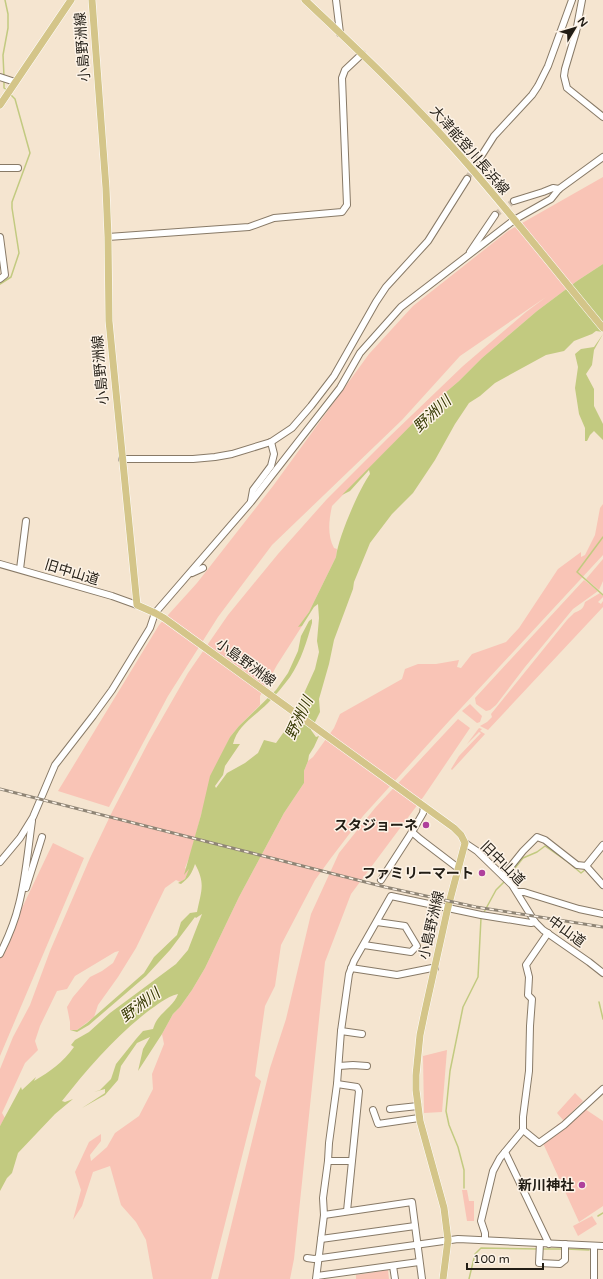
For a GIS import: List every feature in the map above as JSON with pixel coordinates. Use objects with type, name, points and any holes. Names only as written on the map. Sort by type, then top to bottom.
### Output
[{"type":"main road","points":[[0,105],[71,0]]},
{"type":"main road","name":"小島野洲線","points":[[92,0],[106,188],[109,321],[136,606],[164,618],[454,828],[461,835],[464,843],[421,1029],[417,1059],[416,1090],[419,1118],[444,1208],[448,1240],[443,1279]]},
{"type":"main road","name":"大津能登川長浜線","points":[[305,0],[389,79],[440,134],[488,188],[603,328]]},
{"type":"street","points":[[336,0],[340,33]]},
{"type":"street","points":[[480,158],[494,136],[532,95],[538,86],[548,66],[572,0]]},
{"type":"street","points":[[582,0],[576,32],[564,76],[568,88],[603,117]]},
{"type":"street","points":[[108,237],[249,227],[274,218],[342,212],[347,205],[342,78],[345,70],[362,54]]},
{"type":"street","points":[[0,78],[15,82]]},
{"type":"street","points":[[0,862],[20,838],[33,817],[55,765],[112,690],[150,628],[155,613],[251,502],[340,388],[360,353],[401,307],[467,257],[551,199],[559,188],[603,157]]},
{"type":"street","points":[[0,168],[18,168]]},
{"type":"street","points":[[122,459],[215,457],[245,451],[271,442],[292,428],[334,376],[383,292],[428,241],[467,179]]},
{"type":"street","points":[[514,201],[553,188],[559,188]]},
{"type":"street","points":[[467,257],[495,215]]},
{"type":"street","points":[[0,237],[1,255],[5,275],[0,279]]},
{"type":"street","points":[[251,502],[253,490],[271,466],[274,454],[271,442]]},
{"type":"street","points":[[20,569],[26,521]]},
{"type":"street","name":"旧中山道","points":[[0,564],[112,596],[136,606]]},
{"type":"street","points":[[189,574],[203,568]]},
{"type":"street","points":[[381,880],[423,813],[422,805]]},
{"type":"street","points":[[0,954],[6,942],[19,905],[33,817]]},
{"type":"street","points":[[412,832],[458,868]]},
{"type":"street","points":[[24,898],[25,889],[42,837]]},
{"type":"street","points":[[505,878],[523,851],[538,837],[577,865],[587,867],[603,885]]},
{"type":"street","name":"旧中山道","points":[[464,843],[477,851],[518,892],[535,922]]},
{"type":"street","points":[[587,867],[603,845]]},
{"type":"street","points":[[518,892],[524,892],[579,909],[603,914]]},
{"type":"street","points":[[420,1262],[316,1278],[320,1258],[324,1215],[323,1198],[329,1143],[338,1084],[342,1030],[351,968],[391,896],[482,915],[535,922]]},
{"type":"street","points":[[364,945],[411,952],[417,946],[405,926],[377,922]]},
{"type":"street","name":"中山道","points":[[535,922],[603,973]]},
{"type":"street","points":[[485,1240],[485,1233],[481,1221],[492,1171],[500,1158],[523,1130],[523,1117],[529,1071],[532,999],[528,994],[529,978],[526,965],[548,933]]},
{"type":"street","points":[[351,968],[397,975],[435,968]]},
{"type":"street","points":[[342,1030],[362,1034]]},
{"type":"street","points":[[339,1066],[367,1066]]},
{"type":"street","points":[[338,1084],[357,1087],[359,1091],[347,1211]]},
{"type":"street","points":[[523,1130],[539,1143],[564,1125],[603,1088]]},
{"type":"street","points":[[390,1109],[418,1106]]},
{"type":"street","points":[[373,1110],[378,1124],[419,1118]]},
{"type":"street","points":[[505,1152],[549,1244]]},
{"type":"street","points":[[328,1161],[351,1161]]},
{"type":"street","points":[[324,1215],[412,1202],[422,1279]]},
{"type":"street","points":[[321,1240],[415,1226]]},
{"type":"street","points":[[307,1258],[314,1259],[448,1240],[485,1240],[540,1247],[549,1244],[565,1248],[603,1245]]},
{"type":"street","points":[[594,1246],[594,1279]]},
{"type":"street","points":[[540,1247],[539,1263],[560,1264],[565,1260],[565,1248]]},
{"type":"street","points":[[393,1266],[395,1279]]},
{"type":"shaded area","points":[[603,177],[603,264],[577,281],[537,311],[482,358],[459,381],[432,404],[332,506],[329,522],[330,538],[334,548],[337,549],[336,557],[309,612],[299,626],[302,626],[277,665],[260,696],[260,705],[230,737],[221,756],[185,868],[188,870],[190,868],[185,879],[180,882],[176,880],[165,888],[136,948],[98,1005],[94,1017],[77,1030],[70,1030],[67,1007],[73,997],[90,977],[113,963],[119,951],[75,976],[67,989],[57,991],[40,1026],[35,1041],[38,1050],[25,1063],[2,1113],[5,1118],[0,1126],[0,1069],[13,1037],[30,1005],[50,951],[90,858],[113,810],[149,741],[188,673],[228,615],[278,554],[327,499],[463,366],[526,312],[546,297],[460,356],[402,420],[272,545],[218,617],[168,696],[109,807],[58,791],[159,625],[197,583],[273,486],[369,354],[413,306],[508,231]]},
{"type":"shaded area","points":[[603,504],[603,555],[363,816],[315,880],[281,945],[275,986],[265,1006],[255,1076],[261,1081],[211,1279],[153,1279],[146,1240],[136,1222],[121,1205],[110,1166],[93,1172],[82,1206],[73,1220],[81,1190],[75,1172],[89,1142],[101,1134],[101,1141],[90,1155],[91,1161],[107,1147],[115,1133],[139,1116],[153,1089],[152,1074],[164,1044],[162,1034],[173,1014],[192,990],[205,968],[239,897],[284,813],[304,783],[304,771],[308,761],[313,757],[334,728],[340,714],[402,679],[405,669],[418,664],[436,664],[459,660],[457,667],[461,668],[472,654],[506,642],[519,628],[558,569],[581,552],[581,557],[585,555],[595,535],[600,508]]},
{"type":"shaded area","points":[[603,559],[603,581],[599,590],[586,579]]},
{"type":"shaded area","points":[[584,580],[598,591],[573,609],[496,705],[490,710],[486,711],[476,704],[475,698]]},
{"type":"shaded area","points":[[600,593],[603,597],[598,602],[601,604],[603,601],[603,607],[488,730],[480,726],[492,717],[491,714],[567,620],[582,608],[585,602]]},
{"type":"shaded area","points":[[470,704],[482,716],[480,722],[477,723],[462,711]]},
{"type":"shaded area","points":[[458,719],[470,728],[424,796],[351,894],[325,962],[294,1259],[290,1279],[218,1279],[270,1068],[286,1019],[311,914],[339,853],[375,808]]},
{"type":"shaded area","points":[[479,728],[482,729],[480,731],[485,734],[452,770],[451,769],[459,756],[481,733],[479,732],[467,744]]},
{"type":"shaded area","points":[[53,843],[84,858],[0,1056],[0,954]]},
{"type":"shaded area","points":[[447,1050],[442,1112],[424,1113],[423,1056]]},
{"type":"shaded area","name":"新川神社","points":[[575,1093],[583,1101],[564,1120],[585,1109],[603,1121],[603,1206],[579,1222],[542,1141],[558,1124],[564,1121],[557,1113]]},
{"type":"shaded area","points":[[462,1190],[467,1190],[469,1201],[474,1201],[474,1221],[467,1221]]},
{"type":"shaded area","points":[[592,1216],[597,1224],[578,1236],[573,1226]]},
{"type":"shaded area","points":[[388,1270],[389,1279],[356,1279],[356,1275]]},
{"type":"water","name":"野洲川","points":[[603,264],[603,332],[596,331],[574,341],[564,351],[546,355],[495,383],[469,403],[455,424],[435,460],[413,493],[392,514],[370,543],[354,582],[353,589],[334,640],[319,699],[320,712],[311,730],[316,737],[319,736],[309,755],[304,771],[304,783],[284,813],[239,897],[205,968],[192,990],[173,1014],[138,1071],[143,1049],[150,1037],[137,1043],[121,1066],[118,1080],[105,1095],[82,1108],[105,1093],[105,1089],[94,1092],[100,1090],[111,1079],[116,1064],[143,1031],[153,1029],[157,1020],[174,1001],[178,994],[166,999],[147,1012],[123,1032],[62,1101],[65,1102],[73,1099],[55,1114],[18,1153],[12,1173],[7,1178],[0,1191],[0,1126],[21,1087],[22,1090],[36,1077],[34,1081],[56,1066],[74,1047],[71,1045],[75,1040],[89,1032],[110,1013],[176,964],[188,950],[202,914],[196,918],[195,917],[170,950],[146,976],[89,1025],[77,1032],[70,1030],[77,1030],[87,1023],[144,973],[154,957],[177,935],[181,922],[190,913],[197,912],[202,882],[195,864],[188,877],[181,884],[178,883],[185,879],[189,869],[184,875],[201,815],[210,776],[230,737],[239,726],[276,690],[288,673],[298,651],[301,636],[309,621],[312,619],[306,644],[294,671],[274,697],[238,732],[233,744],[240,744],[225,766],[223,775],[215,786],[216,788],[227,773],[245,763],[258,753],[264,740],[276,743],[291,722],[315,669],[319,652],[317,641],[319,618],[318,604],[314,607],[302,626],[298,627],[309,612],[336,557],[345,526],[360,491],[370,474],[369,470],[350,491],[342,495],[432,404],[459,381],[482,358],[537,311],[577,281]]},
{"type":"water","points":[[603,334],[594,350],[592,365],[586,374],[594,389],[594,406],[603,424],[603,440],[594,431],[587,441],[585,441],[585,428],[579,414],[575,388],[578,367],[575,354],[581,349],[594,347]]},
{"type":"waterway","points":[[4,77],[3,55],[8,28],[8,14],[5,0]]},
{"type":"waterway","points":[[4,81],[4,88],[7,90]]},
{"type":"waterway","points":[[0,284],[11,277],[19,253],[12,202],[30,153],[15,99],[11,95]]},
{"type":"waterway","points":[[603,537],[577,572],[603,595]]},
{"type":"waterway","points":[[507,878],[523,858],[537,852],[545,846],[581,873],[586,869]]},
{"type":"waterway","points":[[483,914],[496,890],[505,881]]},
{"type":"waterway","points":[[464,1188],[464,1170],[458,1147],[449,1125],[446,1111],[450,1071],[463,1007],[478,977],[481,918]]},
{"type":"waterway","points":[[599,1002],[603,1019]]},
{"type":"waterway","points":[[598,1216],[603,1213]]},
{"type":"waterway","points":[[469,1279],[475,1254],[481,1248],[539,1249]]},
{"type":"waterway","points":[[542,1249],[563,1249]]},
{"type":"waterway","points":[[566,1249],[589,1250]]},
{"type":"tunnel","points":[[467,179],[480,158]]},
{"type":"tunnel","points":[[495,215],[514,201]]},
{"type":"railway","points":[[0,789],[385,887],[476,907],[603,927]]},
{"type":"place","name":"スタジョーネ","points":[[426,825]]},
{"type":"place","name":"ファミリーマート","points":[[482,873]]},
{"type":"place","name":"新川神社","points":[[582,1185]]}]
